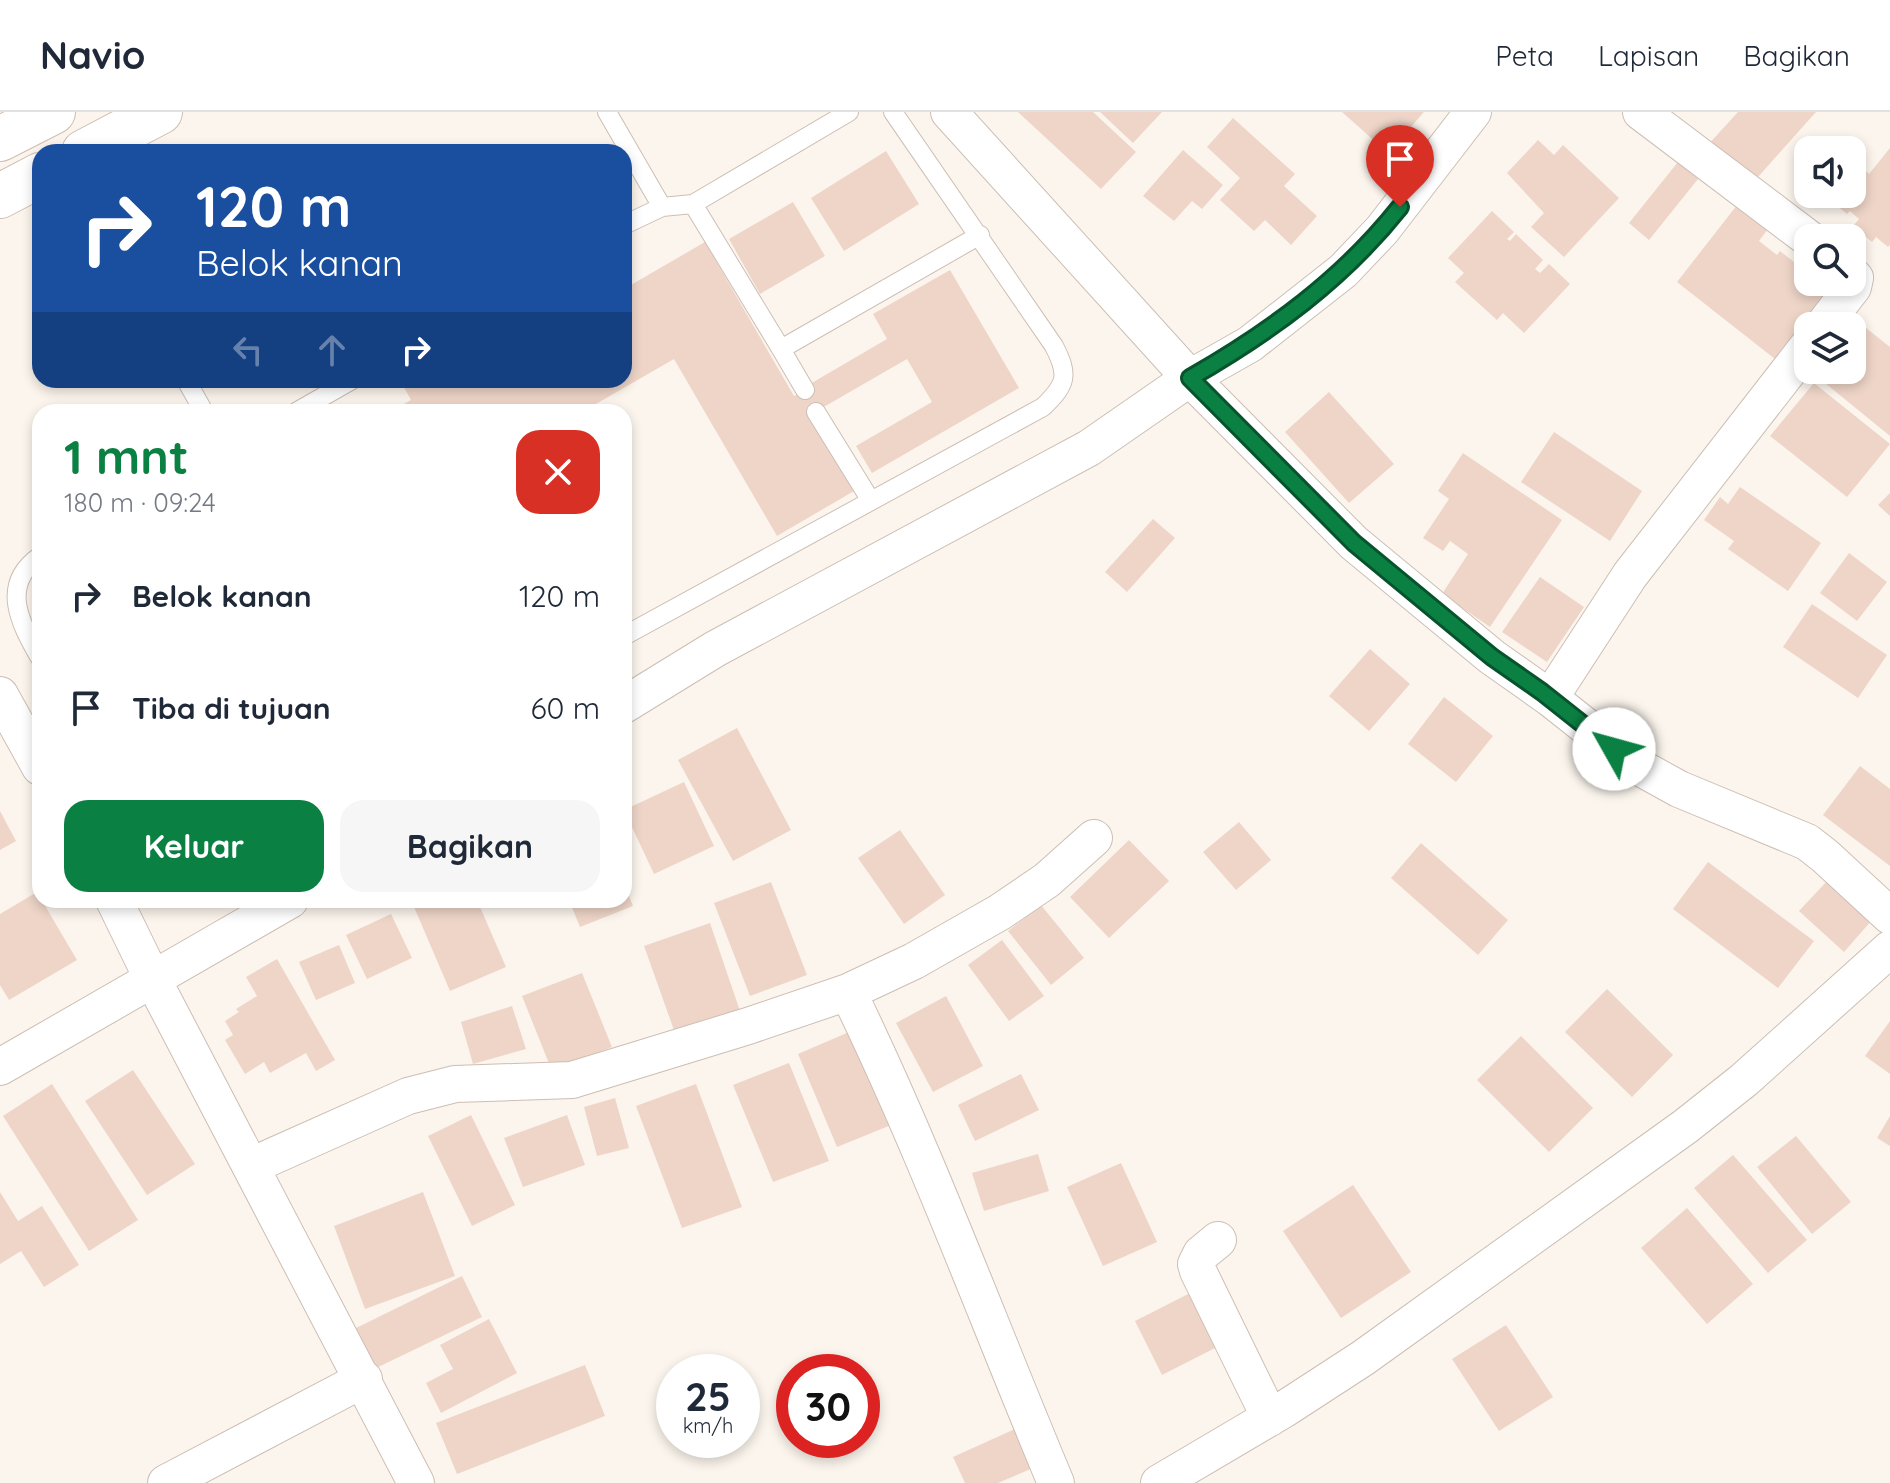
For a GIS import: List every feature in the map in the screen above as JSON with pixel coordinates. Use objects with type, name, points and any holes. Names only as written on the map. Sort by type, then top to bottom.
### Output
[{"type":"street","points":[[0,139],[53,112]]},
{"type":"street","points":[[99,144],[160,112]]},
{"type":"street","points":[[949,112],[1190,378],[1354,543],[1492,657],[1632,763],[1730,812],[1807,842],[1890,916]]},
{"type":"street","points":[[632,700],[715,649],[1089,448],[1190,378],[1250,344],[1343,271],[1382,230],[1473,112]]},
{"type":"street","points":[[1641,112],[1794,227]]},
{"type":"street","points":[[0,196],[32,179]]},
{"type":"street","points":[[1834,312],[1846,296]]},
{"type":"street","points":[[1550,698],[1630,575],[1794,364]]},
{"type":"street","points":[[5,718],[32,756]]},
{"type":"street","points":[[251,1166],[429,1089],[455,1084],[572,1080],[848,992],[914,961],[1000,912],[1047,880],[1094,838]]},
{"type":"street","points":[[118,908],[416,1483]]},
{"type":"street","points":[[0,1067],[276,908]]},
{"type":"street","points":[[1159,1483],[1270,1418],[1421,1318],[1686,1126],[1744,1080],[1890,949]]},
{"type":"street","points":[[848,992],[947,1211],[1056,1483]]},
{"type":"street","points":[[1218,1240],[1201,1254],[1196,1264],[1198,1271],[1270,1418]]},
{"type":"street","points":[[166,1483],[364,1379]]},
{"type":"lane","points":[[607,112],[626,144]]},
{"type":"lane","points":[[632,221],[662,207],[693,204],[849,112]]},
{"type":"lane","points":[[632,632],[1043,407],[1058,393],[1064,380],[1064,365],[1054,346],[893,112]]},
{"type":"lane","points":[[632,155],[662,207]]},
{"type":"lane","points":[[693,204],[805,390]]},
{"type":"lane","points":[[781,349],[980,235]]},
{"type":"lane","points":[[310,404],[338,388]]},
{"type":"lane","points":[[816,412],[871,501]]},
{"type":"lane","points":[[32,561],[17,579],[13,597],[19,622],[32,644]]},
{"type":"building","points":[[1018,112],[1093,112],[1136,152],[1101,189]]},
{"type":"building","points":[[1100,112],[1162,112],[1133,143]]},
{"type":"building","points":[[1342,112],[1424,112],[1388,153]]},
{"type":"building","points":[[1738,112],[1816,112],[1750,186],[1706,147]]},
{"type":"building","points":[[1233,118],[1295,174],[1284,186],[1317,216],[1291,245],[1265,220],[1254,231],[1220,200],[1240,178],[1207,147]]},
{"type":"building","points":[[1538,140],[1554,155],[1563,145],[1619,198],[1564,257],[1531,227],[1544,213],[1507,173]]},
{"type":"building","points":[[1890,148],[1888,247],[1876,237],[1872,242],[1866,237],[1866,224],[1855,224],[1859,219],[1850,211],[1847,214],[1840,208],[1866,208],[1866,171],[1869,174]]},
{"type":"building","points":[[1183,150],[1223,185],[1202,209],[1192,201],[1174,221],[1143,196]]},
{"type":"building","points":[[886,151],[919,204],[844,251],[811,198]]},
{"type":"building","points":[[1678,162],[1698,179],[1649,240],[1629,223]]},
{"type":"building","points":[[1741,200],[1771,225],[1759,241],[1777,255],[1780,251],[1794,262],[1794,296],[1829,296],[1812,312],[1794,312],[1794,335],[1775,359],[1677,282]]},
{"type":"building","points":[[793,202],[825,256],[760,294],[729,239]]},
{"type":"building","points":[[1492,211],[1514,232],[1507,239],[1510,241],[1516,234],[1543,260],[1535,269],[1540,273],[1549,264],[1570,284],[1524,333],[1503,313],[1497,320],[1455,282],[1464,273],[1448,258]]},
{"type":"building","points":[[705,242],[794,396],[887,339],[873,314],[950,270],[1019,388],[872,473],[856,446],[932,402],[907,359],[810,415],[854,491],[777,536],[674,359],[632,383],[632,284]]},
{"type":"building","points":[[1866,328],[1890,347],[1890,436],[1826,384],[1866,384]]},
{"type":"building","points":[[1815,384],[1890,444],[1847,497],[1770,436]]},
{"type":"building","points":[[404,388],[624,388],[596,404],[404,404],[411,400]]},
{"type":"building","points":[[1329,392],[1394,464],[1349,503],[1285,432]]},
{"type":"building","points":[[1554,432],[1642,491],[1610,541],[1521,482]]},
{"type":"building","points":[[1463,453],[1562,520],[1490,627],[1442,594],[1468,554],[1450,541],[1443,551],[1423,538],[1449,499],[1438,491]]},
{"type":"building","points":[[1740,487],[1821,543],[1788,591],[1728,549],[1734,541],[1704,520],[1720,497],[1728,504]]},
{"type":"building","points":[[1890,493],[1890,516],[1878,505]]},
{"type":"building","points":[[1153,519],[1175,538],[1127,592],[1105,572]]},
{"type":"building","points":[[1849,553],[1887,582],[1857,621],[1820,593]]},
{"type":"building","points":[[1540,577],[1584,607],[1547,662],[1502,632]]},
{"type":"building","points":[[1812,604],[1887,655],[1858,698],[1783,647]]},
{"type":"building","points":[[1370,649],[1410,684],[1369,731],[1329,696]]},
{"type":"building","points":[[1444,697],[1493,736],[1456,782],[1408,744]]},
{"type":"building","points":[[737,728],[791,830],[733,861],[678,760]]},
{"type":"building","points":[[1860,766],[1890,789],[1890,866],[1823,815]]},
{"type":"building","points":[[684,782],[714,846],[654,874],[632,827],[632,806]]},
{"type":"building","points":[[0,811],[16,841],[0,850]]},
{"type":"building","points":[[1239,822],[1271,860],[1236,890],[1203,852]]},
{"type":"building","points":[[900,830],[945,895],[904,924],[858,858]]},
{"type":"building","points":[[1129,840],[1169,881],[1109,938],[1070,897]]},
{"type":"building","points":[[1421,843],[1508,920],[1478,955],[1391,878]]},
{"type":"building","points":[[1708,862],[1814,941],[1778,988],[1673,909]]},
{"type":"building","points":[[1828,880],[1872,920],[1844,952],[1799,911]]},
{"type":"building","points":[[771,882],[807,975],[750,996],[714,903]]},
{"type":"building","points":[[32,895],[32,908],[46,908],[77,960],[9,1000],[0,985],[0,914]]},
{"type":"building","points":[[1041,905],[1084,958],[1051,985],[1008,931]]},
{"type":"building","points":[[414,908],[480,908],[506,967],[450,991]]},
{"type":"building","points":[[572,908],[628,908],[580,927]]},
{"type":"building","points":[[391,914],[412,958],[367,979],[346,935]]},
{"type":"building","points":[[710,923],[740,1011],[675,1033],[644,946]]},
{"type":"building","points":[[1002,940],[1044,996],[1009,1021],[968,965]]},
{"type":"building","points":[[339,945],[355,983],[316,1000],[299,962]]},
{"type":"building","points":[[277,959],[335,1060],[316,1071],[306,1053],[270,1073],[264,1062],[245,1074],[225,1040],[233,1035],[225,1021],[239,1012],[236,1009],[257,996],[246,977]]},
{"type":"building","points":[[582,973],[612,1047],[552,1071],[522,996]]},
{"type":"building","points":[[1607,989],[1673,1055],[1632,1097],[1565,1032]]},
{"type":"building","points":[[946,996],[983,1066],[933,1092],[896,1023]]},
{"type":"building","points":[[512,1006],[526,1049],[473,1064],[461,1022]]},
{"type":"building","points":[[1890,1021],[1890,1074],[1865,1056]]},
{"type":"building","points":[[856,1029],[896,1123],[837,1147],[798,1054]]},
{"type":"building","points":[[1521,1036],[1593,1108],[1549,1152],[1477,1080]]},
{"type":"building","points":[[789,1063],[829,1161],[773,1182],[733,1085]]},
{"type":"building","points":[[133,1070],[195,1164],[147,1195],[85,1101]]},
{"type":"building","points":[[1021,1074],[1039,1110],[975,1141],[958,1105]]},
{"type":"building","points":[[52,1084],[138,1220],[89,1251],[3,1116]]},
{"type":"building","points":[[696,1084],[742,1207],[682,1228],[636,1106]]},
{"type":"building","points":[[615,1098],[629,1148],[597,1156],[584,1107]]},
{"type":"building","points":[[471,1115],[515,1205],[472,1226],[428,1136]]},
{"type":"building","points":[[567,1115],[585,1165],[523,1187],[504,1138]]},
{"type":"building","points":[[1890,1116],[1890,1146],[1877,1138]]},
{"type":"building","points":[[1796,1136],[1851,1202],[1812,1234],[1757,1167]]},
{"type":"building","points":[[1038,1154],[1049,1191],[984,1211],[972,1173]]},
{"type":"building","points":[[1733,1155],[1807,1240],[1768,1273],[1694,1188]]},
{"type":"building","points":[[1121,1163],[1157,1242],[1103,1266],[1067,1187]]},
{"type":"building","points":[[1353,1185],[1411,1272],[1341,1318],[1283,1231]]},
{"type":"building","points":[[0,1192],[18,1221],[42,1206],[79,1265],[44,1287],[21,1251],[0,1264]]},
{"type":"building","points":[[423,1192],[455,1276],[365,1309],[334,1226]]},
{"type":"building","points":[[1687,1208],[1753,1284],[1707,1324],[1641,1248]]},
{"type":"building","points":[[462,1276],[482,1317],[374,1369],[354,1329]]},
{"type":"building","points":[[1196,1290],[1223,1344],[1162,1375],[1135,1321]]},
{"type":"building","points":[[489,1319],[517,1373],[441,1413],[426,1383],[453,1369],[440,1345]]},
{"type":"building","points":[[1506,1325],[1553,1397],[1499,1431],[1452,1359]]},
{"type":"building","points":[[585,1365],[605,1416],[457,1474],[436,1423]]},
{"type":"building","points":[[1015,1429],[1033,1468],[998,1483],[965,1483],[953,1457]]},
{"type":"route","points":[[1400,207],[1343,271],[1295,311],[1250,344],[1190,378],[1354,543],[1492,657],[1614,749]]}]
